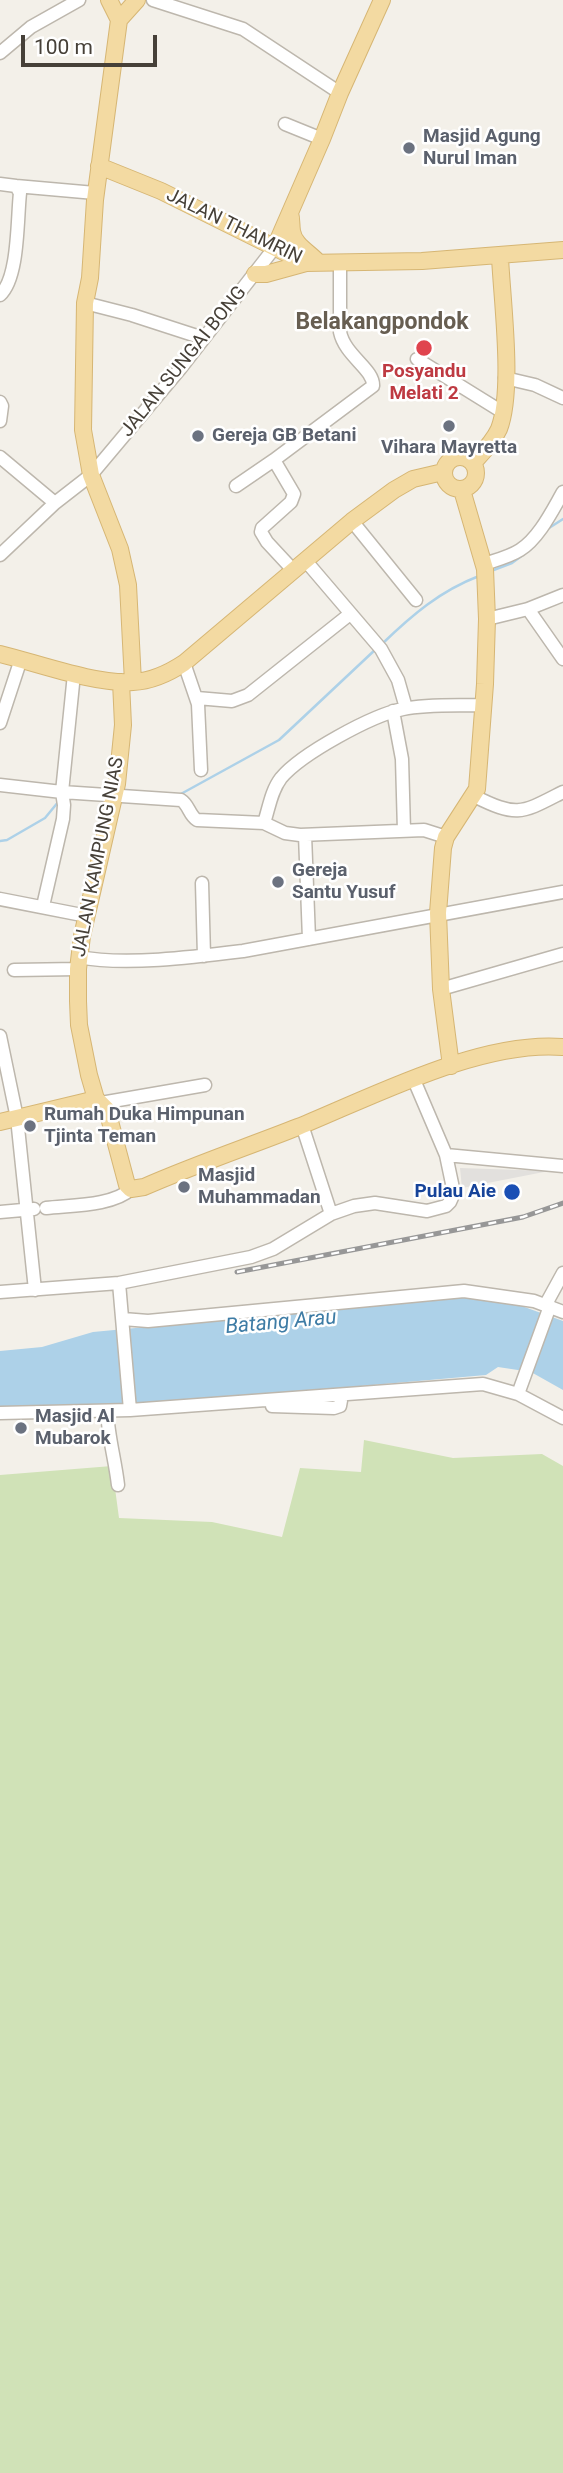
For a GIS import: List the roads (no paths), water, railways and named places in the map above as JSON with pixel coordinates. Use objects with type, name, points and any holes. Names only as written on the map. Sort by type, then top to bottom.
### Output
[{"type":"main road","points":[[109,0],[119,20],[137,0]]},
{"type":"main road","points":[[275,247],[289,221],[340,93],[382,0]]},
{"type":"main road","name":"JALAN KAMPUNG NIAS","points":[[119,20],[95,193],[90,278],[85,303],[83,430],[91,475],[116,537],[126,577],[127,682],[114,795],[78,963],[79,1026],[89,1075],[99,1101],[107,1110],[124,1179],[131,1189]]},
{"type":"main road","name":"JALAN THAMRIN","points":[[99,166],[161,191],[275,247],[311,259],[340,263],[500,257],[563,250]]},
{"type":"main road","points":[[250,235],[289,221]]},
{"type":"main road","points":[[255,274],[266,274],[311,259],[300,247],[289,221]]},
{"type":"main road","points":[[473,463],[493,439],[504,413],[500,257]]},
{"type":"main road","points":[[462,457],[473,463],[477,474],[472,485],[462,490],[451,487],[443,472],[450,460],[462,457]]},
{"type":"main road","points":[[0,654],[74,674],[127,682],[147,680],[184,663],[352,521],[403,483],[443,472]]},
{"type":"main road","points":[[451,1066],[441,989],[438,913],[443,848],[446,836],[474,796],[484,705],[487,619],[485,571],[462,490]]},
{"type":"main road","points":[[131,1189],[144,1187],[341,1107],[451,1066],[512,1050],[563,1047]]},
{"type":"main road","points":[[0,1122],[99,1101]]},
{"type":"street","points":[[0,53],[31,27],[79,0]]},
{"type":"street","points":[[153,0],[243,29],[340,93]]},
{"type":"street","points":[[285,124],[322,139]]},
{"type":"street","points":[[0,184],[95,193]]},
{"type":"street","points":[[0,295],[5,290],[13,267],[20,193],[16,186]]},
{"type":"street","points":[[0,247],[14,250]]},
{"type":"street","name":"JALAN SUNGAI BONG","points":[[0,555],[55,503],[91,475],[180,369],[275,247]]},
{"type":"street","points":[[236,486],[373,386],[372,376],[342,342],[340,263]]},
{"type":"street","points":[[85,303],[203,338]]},
{"type":"street","points":[[417,359],[504,413]]},
{"type":"street","points":[[505,378],[535,385],[563,398]]},
{"type":"street","points":[[0,402],[0,421]]},
{"type":"street","points":[[0,457],[55,503]]},
{"type":"street","points":[[274,460],[294,494],[291,502],[262,528],[261,532],[267,542],[299,565],[350,614],[377,645],[398,680],[404,831]]},
{"type":"street","points":[[485,571],[524,548],[563,492]]},
{"type":"street","points":[[352,521],[416,600]]},
{"type":"street","points":[[487,619],[528,609],[563,595]]},
{"type":"street","points":[[528,609],[563,659]]},
{"type":"street","points":[[197,698],[222,701],[248,695],[350,614]]},
{"type":"street","points":[[0,723],[21,659]]},
{"type":"street","points":[[184,663],[197,698],[201,727],[201,770]]},
{"type":"street","points":[[43,906],[63,819],[62,792],[74,674]]},
{"type":"street","points":[[264,823],[276,785],[289,770],[342,735],[399,710],[484,705]]},
{"type":"street","points":[[0,785],[181,800],[197,820],[264,823],[285,833],[305,835],[431,830],[446,836]]},
{"type":"street","points":[[474,796],[501,809],[515,812],[563,792]]},
{"type":"street","points":[[305,835],[309,939]]},
{"type":"street","points":[[202,883],[204,956]]},
{"type":"street","points":[[13,970],[78,963],[204,956],[563,892]]},
{"type":"street","points":[[0,899],[88,916]]},
{"type":"street","points":[[441,989],[563,954]]},
{"type":"street","points":[[0,1036],[36,1209],[35,1290]]},
{"type":"street","points":[[0,1292],[119,1283],[251,1257],[273,1249],[340,1209],[375,1203],[416,1211],[446,1206],[454,1194],[446,1155],[414,1080]]},
{"type":"street","points":[[99,1101],[205,1085]]},
{"type":"street","points":[[302,1125],[331,1214]]},
{"type":"street","points":[[446,1155],[563,1166]]},
{"type":"street","points":[[0,1212],[113,1200],[131,1189]]},
{"type":"street","points":[[519,1392],[548,1307],[561,1281]]},
{"type":"street","points":[[119,1283],[130,1409]]},
{"type":"street","points":[[123,1322],[464,1291],[513,1297],[563,1312]]},
{"type":"street","points":[[0,1413],[130,1409],[483,1384],[519,1392],[563,1418]]},
{"type":"street","points":[[107,1410],[108,1434],[118,1485]]},
{"type":"water","name":"Batang Arau","points":[[476,1296],[519,1305],[563,1321],[563,1390],[531,1372],[498,1367],[486,1375],[135,1406],[0,1407],[0,1351],[42,1347],[93,1332]]},
{"type":"waterway","points":[[549,528],[563,519]]},
{"type":"waterway","points":[[491,571],[512,563],[531,549]]},
{"type":"waterway","points":[[382,644],[427,605],[479,576]]},
{"type":"waterway","points":[[179,795],[279,740],[377,648]]},
{"type":"waterway","points":[[0,841],[7,840],[45,818],[59,801]]},
{"type":"railway","points":[[237,1272],[523,1217],[563,1203]]},
{"type":"place","name":"Masjid Agung Nurul Iman","points":[[409,148]]},
{"type":"place","name":"Posyandu Melati 2","points":[[424,348]]},
{"type":"place","name":"Vihara Mayretta","points":[[449,426]]},
{"type":"place","name":"Gereja GB Betani","points":[[198,436]]},
{"type":"place","name":"Gereja Santu Yusuf","points":[[278,882]]},
{"type":"place","name":"Rumah Duka Himpunan Tjinta Teman","points":[[30,1126]]},
{"type":"place","name":"Masjid Muhammadan","points":[[184,1187]]},
{"type":"place","name":"Pulau Aie","points":[[512,1192]]},
{"type":"place","name":"Masjid Al Mubarok","points":[[21,1428]]},
{"type":"district","name":"Belakangpondok","points":[[382,323]]}]
